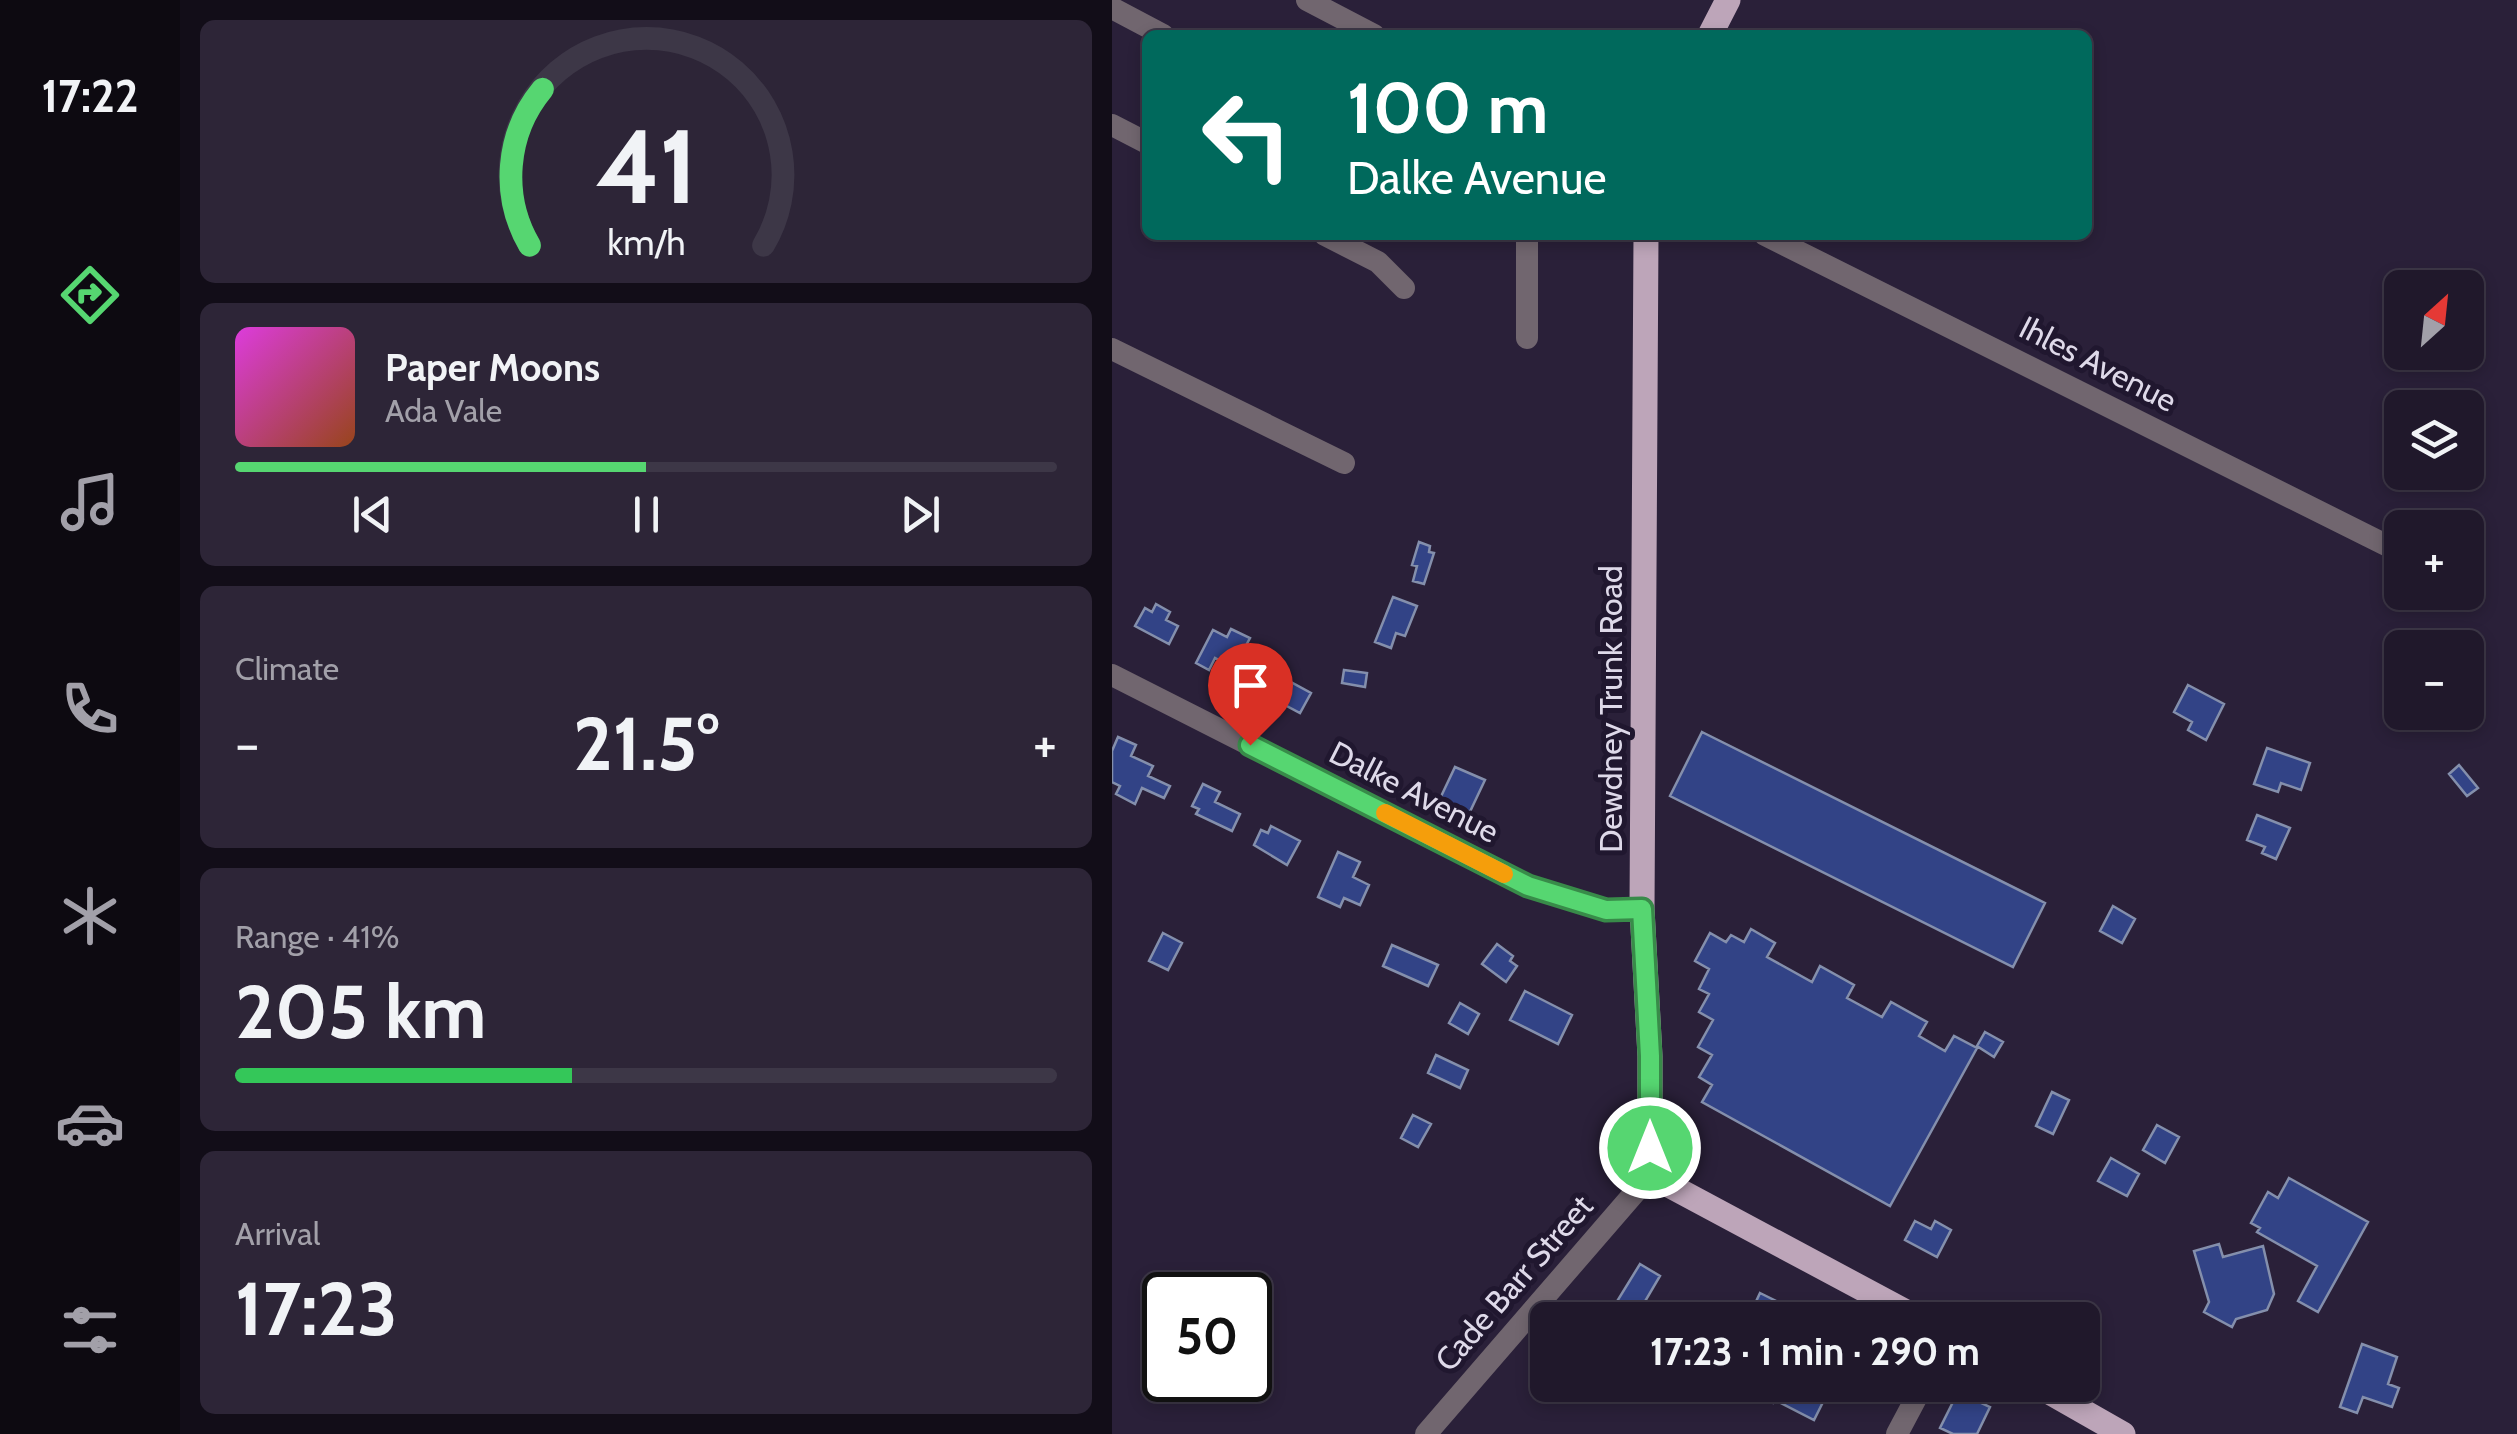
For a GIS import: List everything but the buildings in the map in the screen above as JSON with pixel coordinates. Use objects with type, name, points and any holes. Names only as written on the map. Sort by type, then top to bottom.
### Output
[{"type":"main road","points":[[1713,30],[1728,0]]},
{"type":"main road","name":"Dewdney Trunk Road","points":[[1646,240],[1642,909],[1650,1056],[1650,1175]]},
{"type":"main road","points":[[1650,1175],[1888,1302]]},
{"type":"main road","points":[[2067,1402],[2123,1434]]},
{"type":"street","points":[[1307,0],[1364,30]]},
{"type":"street","points":[[1112,8],[1154,30]]},
{"type":"street","points":[[1112,125],[1142,140]]},
{"type":"street","points":[[1346,240],[1371,246],[1378,262],[1404,288]]},
{"type":"street","points":[[1527,240],[1527,338]]},
{"type":"street","name":"Ihles Avenue","points":[[1775,240],[2384,543]]},
{"type":"street","points":[[1112,349],[1344,463]]},
{"type":"street","name":"Dalke Avenue","points":[[1112,675],[1528,886],[1606,910],[1642,909]]},
{"type":"street","name":"Cade Barr Street","points":[[1426,1434],[1650,1175]]},
{"type":"street","points":[[1897,1434],[1914,1402]]},
{"type":"slow traffic","points":[[1385,813],[1504,874]]},
{"type":"route","points":[[1250,745],[1528,886],[1606,910],[1642,909],[1650,1056],[1650,1148]]}]
